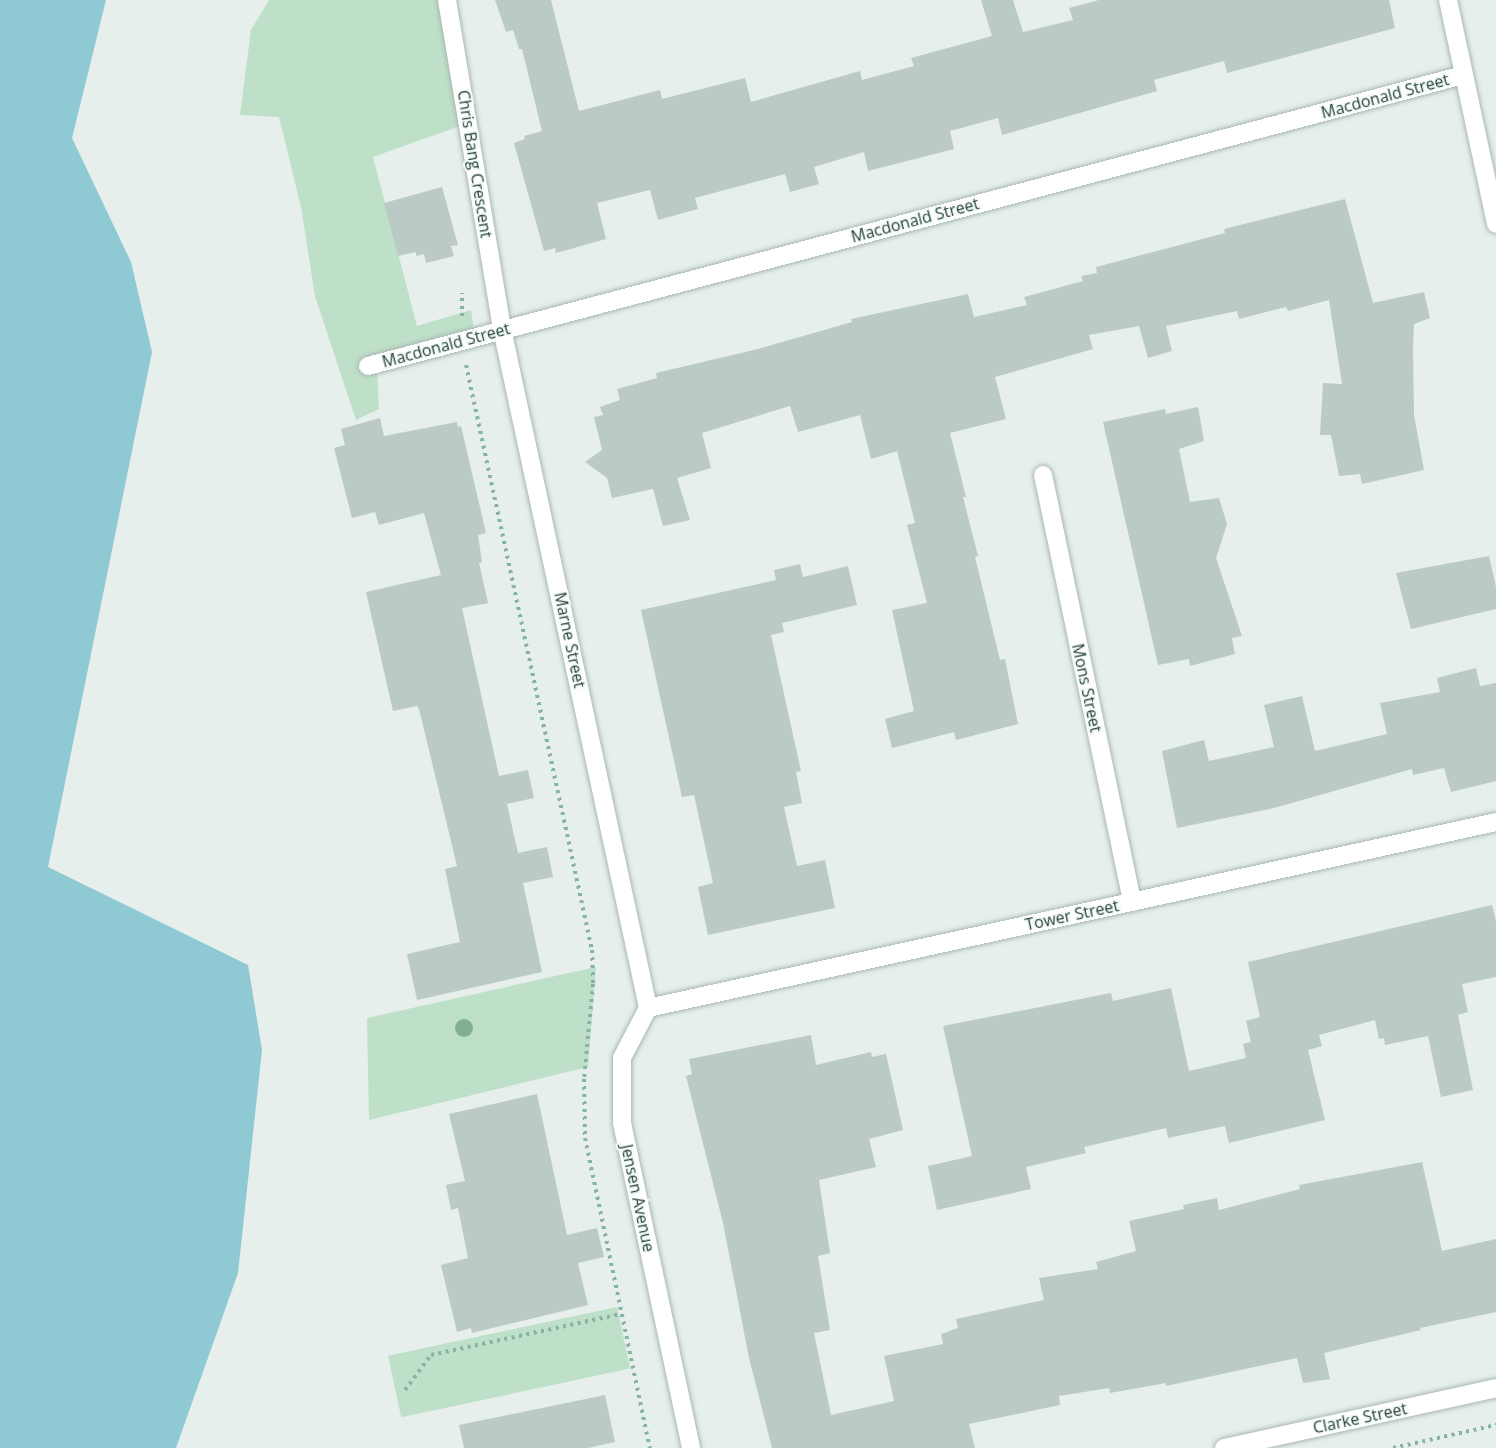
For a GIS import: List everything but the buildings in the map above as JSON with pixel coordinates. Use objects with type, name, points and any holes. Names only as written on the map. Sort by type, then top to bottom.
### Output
[{"type":"street","name":"Chris Bang Crescent","points":[[447,0],[502,329]]},
{"type":"street","points":[[1448,0],[1496,224]]},
{"type":"street","name":"Macdonald Street","points":[[368,366],[1463,75]]},
{"type":"street","name":"Marne Street","points":[[502,329],[648,1008]]},
{"type":"street","name":"Mons Street","points":[[1043,475],[1132,902]]},
{"type":"street","name":"Tower Street","points":[[648,1008],[1496,822]]},
{"type":"street","name":"Jensen Avenue","points":[[648,1008],[622,1058],[622,1123],[691,1448]]},
{"type":"street","name":"Clarke Street","points":[[1224,1448],[1496,1388]]},
{"type":"path","points":[[462,293],[461,341],[592,950],[593,984],[584,1079],[585,1138],[650,1448]]},
{"type":"path","points":[[405,1390],[431,1355],[621,1314]]},
{"type":"path","points":[[1393,1448],[1496,1425]]},
{"type":"green space","points":[[269,0],[450,0],[460,126],[373,157],[417,326],[471,310],[475,336],[377,367],[379,409],[356,420],[315,296],[301,207],[279,117],[240,115],[251,30]]},
{"type":"green space","points":[[596,967],[588,1067],[369,1120],[367,1018]]},
{"type":"green space","points":[[617,1307],[630,1369],[401,1417],[388,1356]]},
{"type":"water","points":[[0,0],[106,0],[72,138],[131,262],[152,352],[48,867],[248,965],[262,1050],[238,1273],[176,1448],[0,1448]]}]
